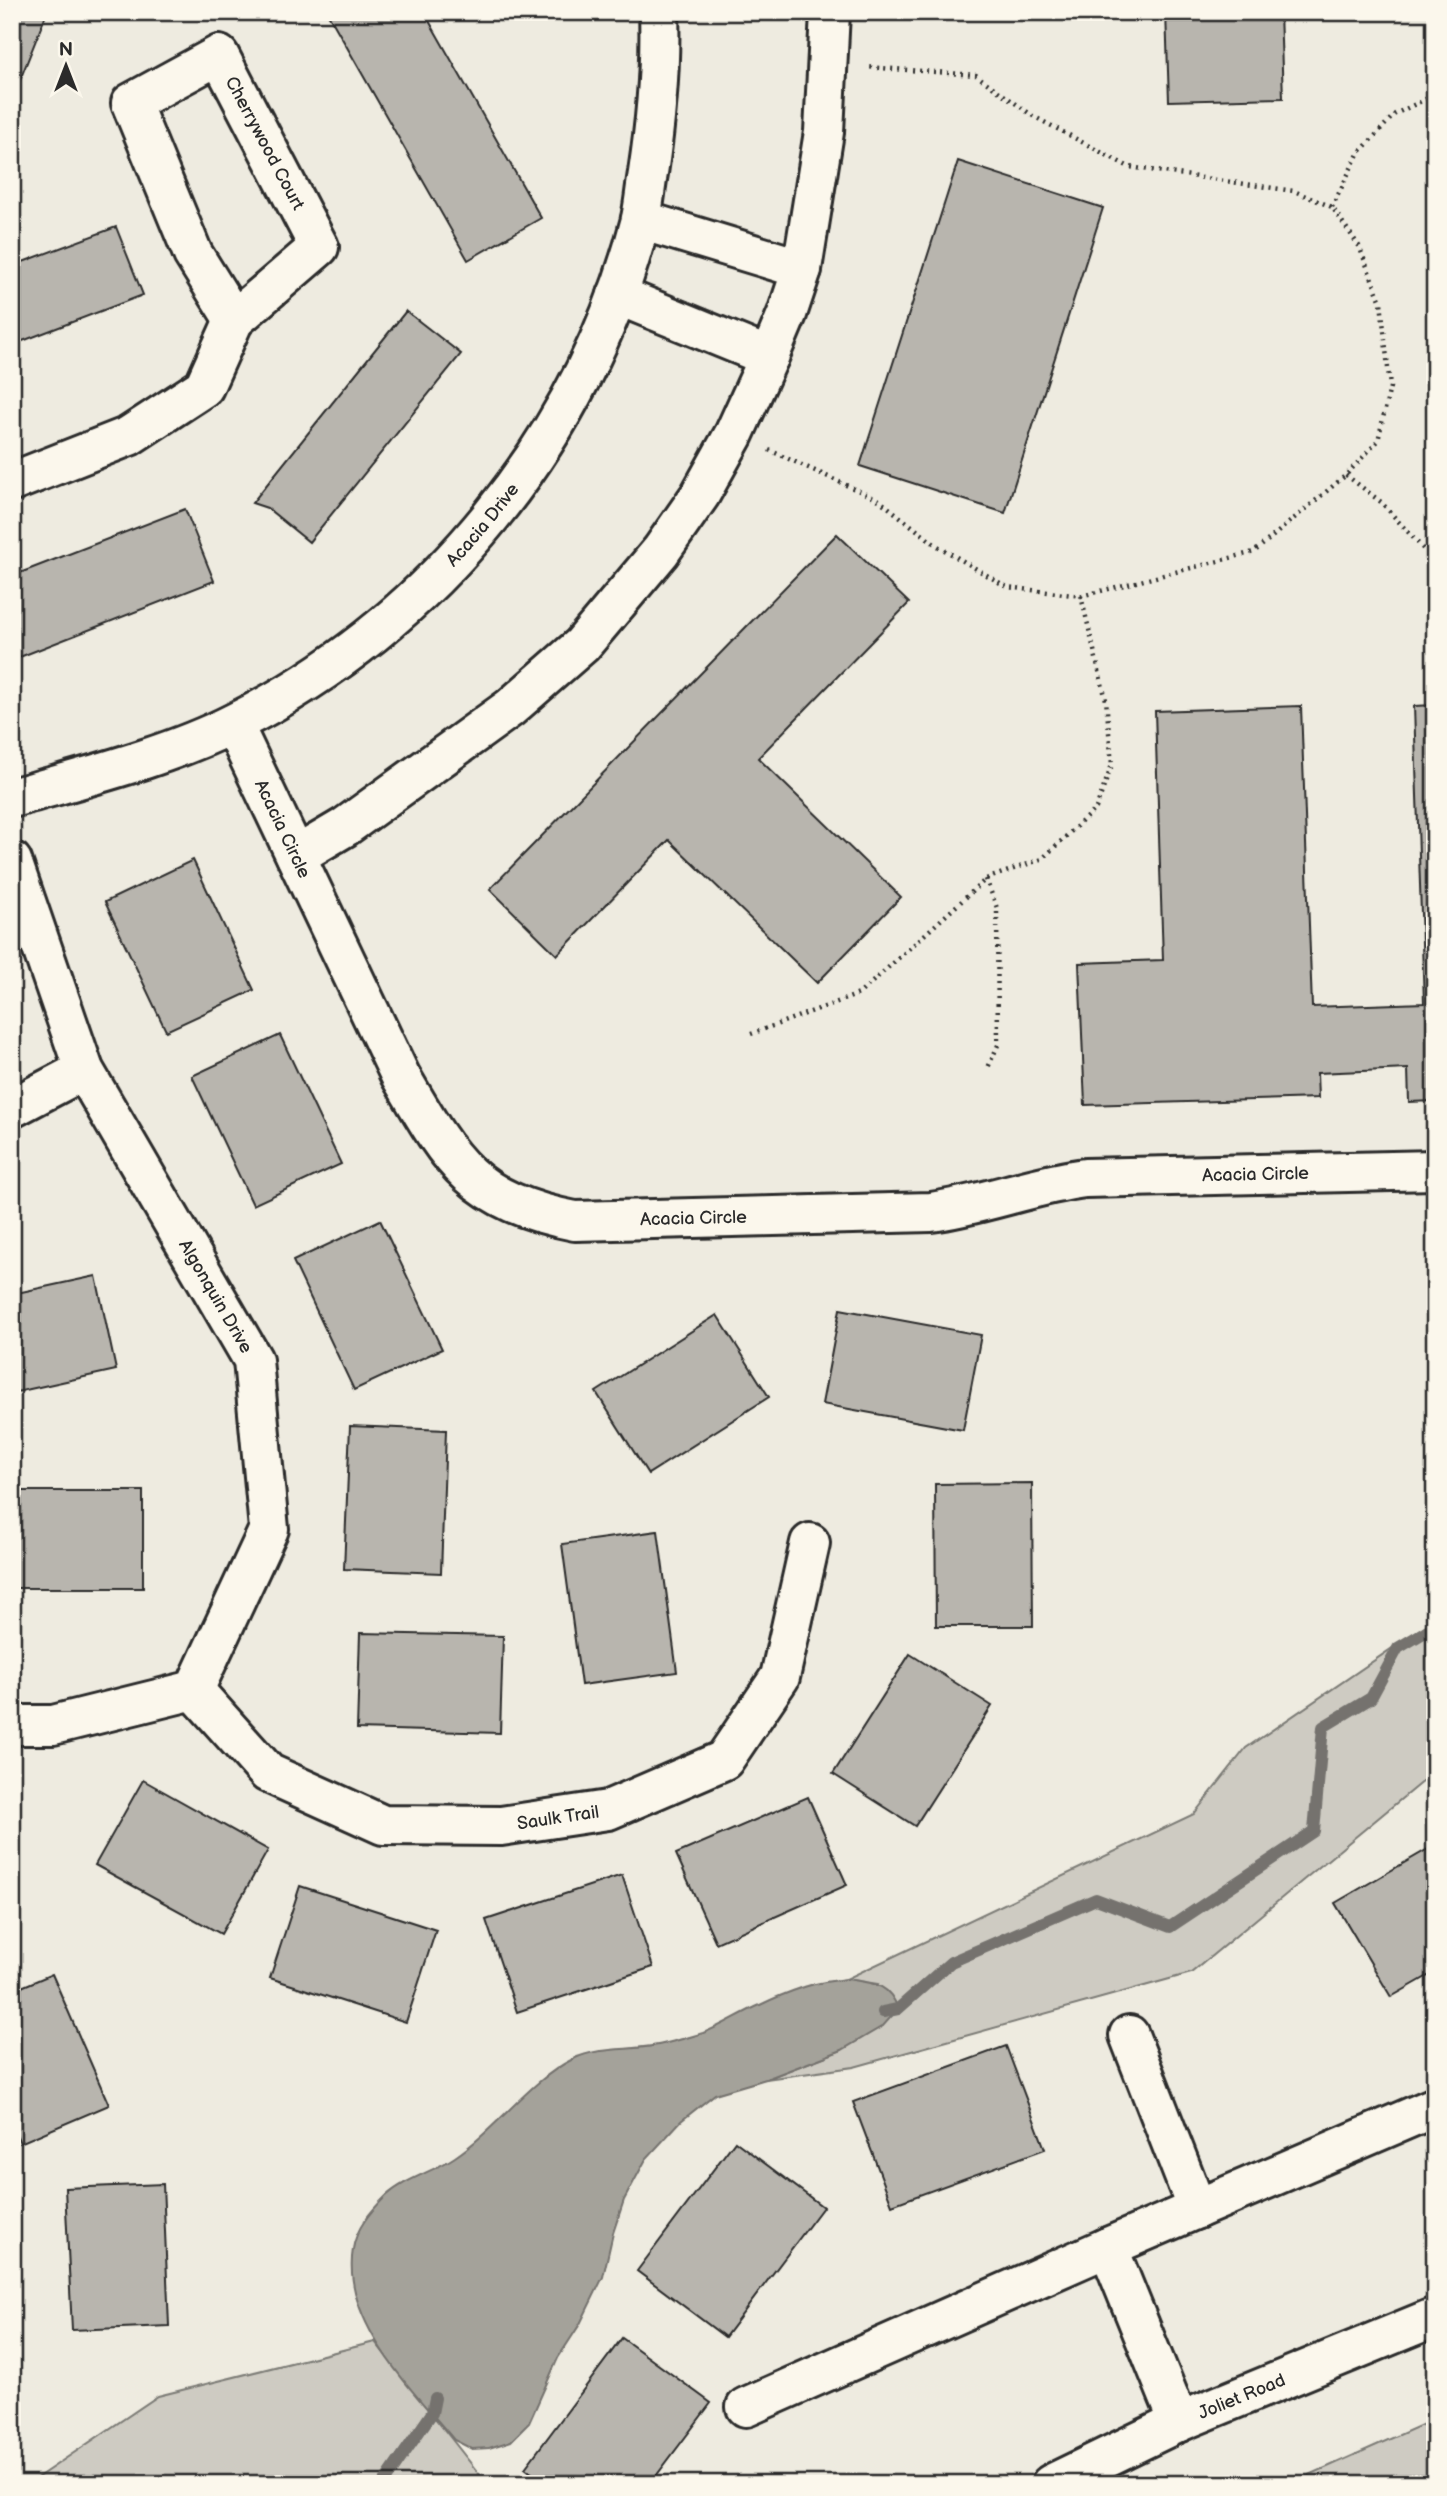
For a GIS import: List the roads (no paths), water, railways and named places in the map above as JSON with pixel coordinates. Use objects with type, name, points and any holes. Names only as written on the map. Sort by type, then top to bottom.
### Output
[{"type":"street","name":"Acacia Drive","points":[[12,798],[166,750],[233,724],[295,690],[398,613],[452,563],[487,523],[558,422],[592,354],[617,295],[641,220],[658,87],[659,12]]},
{"type":"street","points":[[296,856],[345,827],[510,708],[582,645],[662,551],[700,495],[734,434],[769,357],[802,269],[824,132],[830,12]]},
{"type":"street","name":"Cherrywood Court","points":[[12,482],[129,436],[204,387],[234,320],[319,247],[219,55],[131,103],[193,254],[234,320]]},
{"type":"street","points":[[641,220],[802,269]]},
{"type":"street","points":[[617,295],[769,357]]},
{"type":"street","name":"Acacia Circle","points":[[233,724],[400,1075],[429,1125],[455,1161],[477,1184],[509,1203],[543,1215],[575,1221],[606,1222],[931,1212],[961,1208],[1056,1182],[1084,1178],[1435,1170]]},
{"type":"street","name":"Algonquin Drive","points":[[12,861],[84,1070],[253,1360],[269,1529],[194,1690]]},
{"type":"street","points":[[12,1108],[84,1070]]},
{"type":"street","name":"Saulk Trail","points":[[194,1690],[268,1773],[383,1825],[501,1826],[608,1810],[724,1760],[780,1677],[810,1543]]},
{"type":"street","points":[[12,1725],[53,1725],[194,1690]]},
{"type":"street","points":[[1129,2035],[1197,2209]]},
{"type":"street","points":[[746,2406],[1435,2107]]},
{"type":"street","points":[[1108,2247],[1179,2422]]},
{"type":"street","name":"Joliet Road","points":[[1051,2484],[1179,2422],[1435,2317]]},
{"type":"waterway","points":[[883,2012],[898,2009],[951,1962],[1096,1899],[1170,1927],[1314,1831],[1323,1727],[1371,1698],[1398,1648],[1435,1626]]},
{"type":"waterway","points":[[383,2484],[432,2413],[435,2398]]}]
